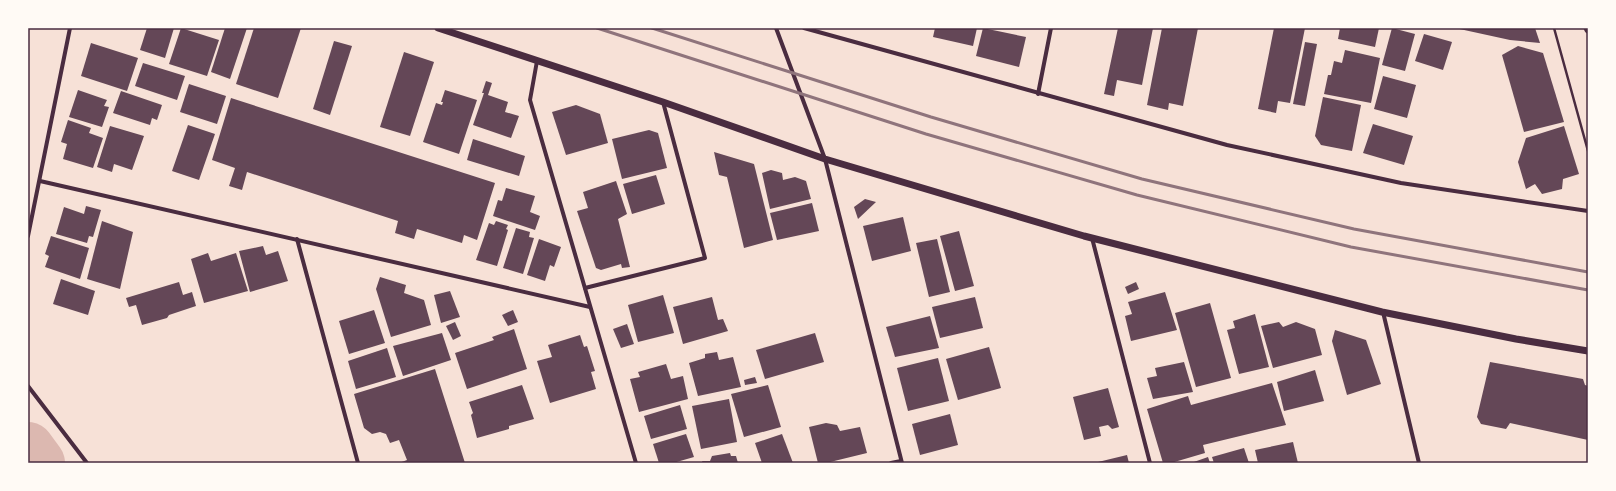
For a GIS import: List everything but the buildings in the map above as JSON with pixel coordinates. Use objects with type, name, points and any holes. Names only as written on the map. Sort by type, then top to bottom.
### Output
[{"type":"street","points":[[28,236],[70,28]]},
{"type":"street","points":[[438,28],[662,102],[825,159],[1092,238],[1382,312],[1516,339],[1588,351]]},
{"type":"street","points":[[776,28],[825,159],[902,462],[891,463]]},
{"type":"street","points":[[804,28],[1038,94],[1227,145],[1394,181],[1588,211]]},
{"type":"street","points":[[1038,94],[1051,28]]},
{"type":"street","points":[[537,61],[530,100],[636,463]]},
{"type":"street","points":[[585,288],[705,258],[662,102]]},
{"type":"street","points":[[40,181],[590,308]]},
{"type":"street","points":[[1092,238],[1150,463]]},
{"type":"street","points":[[297,240],[358,463]]},
{"type":"street","points":[[1382,312],[1419,463]]},
{"type":"street","points":[[28,386],[87,463]]},
{"type":"path","points":[[1554,28],[1588,151]]},
{"type":"waterway","points":[[28,448],[39,463]]},
{"type":"railway","points":[[597,28],[926,134],[1137,195],[1351,247],[1588,290]]},
{"type":"railway","points":[[652,28],[931,117],[1142,179],[1354,229],[1588,272]]}]
